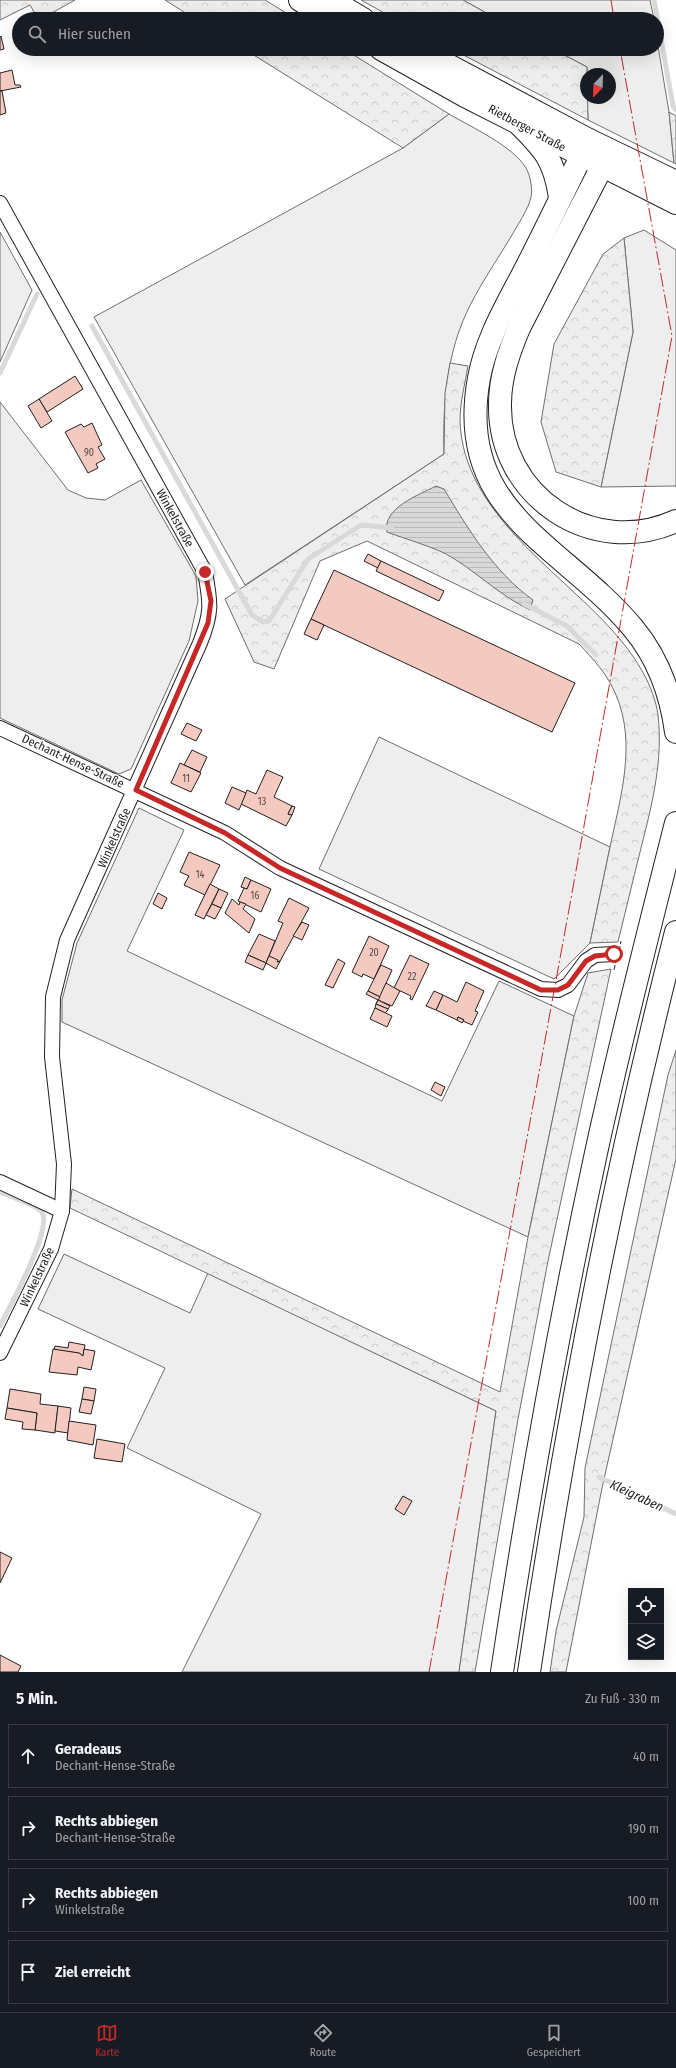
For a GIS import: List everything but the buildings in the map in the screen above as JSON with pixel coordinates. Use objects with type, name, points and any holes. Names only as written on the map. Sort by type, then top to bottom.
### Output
[{"type":"main road","points":[[300,0],[319,12]]},
{"type":"main road","points":[[331,0],[351,12]]},
{"type":"main road","name":"Rietberger Straße","points":[[394,56],[518,123],[585,148]]},
{"type":"main road","name":"Rietberger Straße","points":[[430,56],[606,159],[676,203]]},
{"type":"main road","points":[[518,123],[545,151],[553,164],[560,197]]},
{"type":"main road","points":[[585,148],[498,323],[484,359],[476,398],[476,439],[490,481],[513,516],[617,610],[647,648],[659,669],[667,689],[676,732]]},
{"type":"main road","points":[[606,159],[541,282],[512,346],[502,381],[500,404],[502,427],[507,449],[517,471],[532,492],[551,508],[573,522],[596,529],[619,532],[642,531],[664,526],[676,521]]},
{"type":"main road","name":"Rietberger Straße","points":[[606,159],[676,182]]},
{"type":"main road","points":[[502,1672],[527,1511],[572,1268],[623,1035],[676,823]]},
{"type":"main road","points":[[529,1672],[552,1524],[599,1273],[650,1041],[676,932]]},
{"type":"main road","points":[[650,1041],[676,991]]},
{"type":"street","name":"Winkelstraße","points":[[0,203],[205,572],[211,601],[208,623],[136,790],[68,940],[53,997],[52,1057],[64,1164],[62,1211],[51,1249],[0,1353]]},
{"type":"street","name":"Dechant-Hense-Straße","points":[[0,728],[136,790],[225,833],[280,868],[541,990],[558,990],[568,985],[586,961],[595,956],[614,954]]},
{"type":"street","points":[[0,1182],[62,1211]]},
{"type":"green space","points":[[0,0],[75,0],[54,12],[34,12],[30,5],[16,12],[12,12],[12,14],[0,20]]},
{"type":"green space","points":[[165,0],[265,0],[285,12],[184,12]]},
{"type":"green space","points":[[361,0],[463,0],[484,12],[382,12]]},
{"type":"green space","points":[[463,0],[650,0],[653,12],[484,12]]},
{"type":"green space","points":[[255,56],[355,56],[449,114],[403,148]]},
{"type":"green space","points":[[465,56],[566,56],[587,67],[580,68],[580,104],[588,104],[588,120]]},
{"type":"green space","points":[[566,56],[660,56],[669,112],[674,163],[588,120],[587,104],[616,104],[616,68],[587,68]]},
{"type":"green space","points":[[669,112],[676,116],[676,164],[674,163]]},
{"type":"green space","points":[[449,114],[512,152],[526,168],[530,178],[532,194],[530,201],[512,235],[475,295],[458,334],[450,364],[446,393],[444,454],[245,585],[94,317],[403,148]]},
{"type":"green space","points":[[644,230],[676,250],[676,486],[601,487],[633,332],[624,238]]},
{"type":"green space","points":[[0,232],[32,290],[0,362]]},
{"type":"green space","points":[[624,238],[633,332],[601,487],[556,472],[541,422],[554,344],[603,254]]},
{"type":"green space","points":[[450,363],[468,366],[460,421],[465,455],[478,485],[497,514],[520,540],[596,613],[625,645],[638,663],[653,694],[656,704],[658,715],[659,748],[656,780],[650,812],[618,942],[590,943],[622,791],[626,752],[625,733],[622,714],[613,688],[600,668],[579,644],[367,541],[320,561],[274,669],[254,662],[225,599],[444,454],[445,393]]},
{"type":"green space","points":[[0,402],[68,490],[86,498],[105,500],[141,480],[196,576],[198,601],[189,641],[131,769],[119,774],[0,718]]},
{"type":"green space","points":[[379,737],[610,847],[590,943],[554,979],[319,869]]},
{"type":"green space","points":[[139,808],[184,830],[127,951],[442,1101],[499,981],[574,1016],[528,1237],[62,1022],[62,1000],[77,943]]},
{"type":"green space","points":[[611,969],[548,1261],[518,1419],[475,1672],[459,1672],[496,1411],[70,1208],[72,1189],[500,1392],[528,1237],[574,1016],[588,973]]},
{"type":"green space","points":[[676,1050],[676,1159],[602,1488],[566,1672],[550,1672],[556,1631],[584,1517],[585,1468],[668,1075]]},
{"type":"green space","points":[[64,1254],[190,1313],[208,1273],[496,1411],[459,1672],[182,1672],[261,1514],[127,1448],[165,1368],[38,1309]]},
{"type":"shaded area","points":[[436,486],[444,489],[472,534],[494,563],[519,589],[533,600],[530,610],[500,592],[447,554],[387,532],[387,524],[390,516],[396,509],[403,503]]},
{"type":"waterway","points":[[654,0],[656,12]]},
{"type":"waterway","points":[[664,56],[673,106],[676,110]]},
{"type":"waterway","points":[[0,373],[37,294]]},
{"type":"waterway","points":[[92,326],[252,615],[263,622],[269,621],[308,559],[361,525],[392,528]]},
{"type":"waterway","name":"Kleigraben","points":[[524,604],[567,626],[596,655]]},
{"type":"waterway","points":[[0,1192],[38,1209],[41,1211],[44,1220],[37,1249],[21,1286],[0,1326]]},
{"type":"waterway","name":"Kleigraben","points":[[599,1477],[676,1514]]},
{"type":"fence","points":[[619,951],[621,941]]},
{"type":"fence","points":[[614,970],[617,957]]},
{"type":"power","points":[[611,0],[613,12]]},
{"type":"power","points":[[429,1672],[570,904],[672,336],[621,56]]},
{"type":"route","points":[[205,572],[211,601],[208,623],[136,790],[225,833],[280,868],[541,990],[558,990],[568,985],[586,961],[595,956],[614,954]]}]
